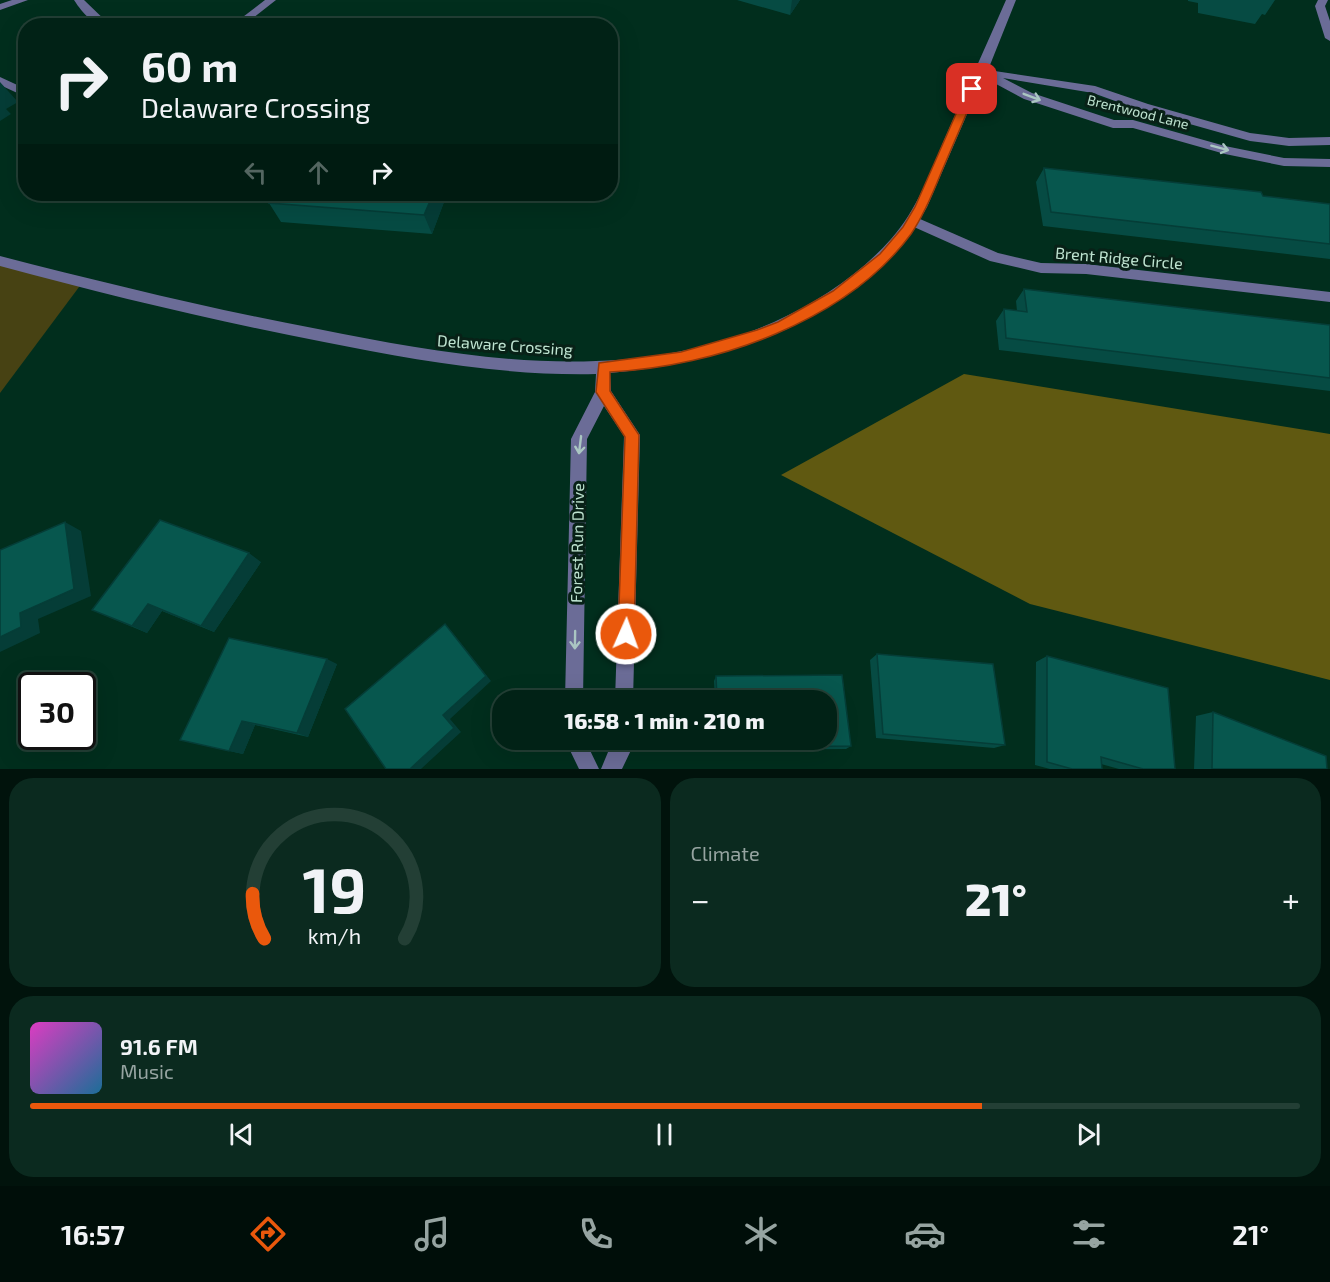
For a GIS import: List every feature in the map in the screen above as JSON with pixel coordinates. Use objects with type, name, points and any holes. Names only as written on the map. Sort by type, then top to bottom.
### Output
[{"type":"street","points":[[0,7],[23,0]]},
{"type":"street","points":[[79,0],[85,9],[96,18]]},
{"type":"street","points":[[247,18],[271,0]]},
{"type":"street","name":"Delaware Crossing","points":[[0,261],[82,283],[265,326],[432,357],[538,368],[636,365],[681,358],[760,335],[783,325],[837,294],[884,257],[913,221],[1011,0]]},
{"type":"street","points":[[1323,0],[1320,6],[1330,38]]},
{"type":"street","name":"Brentwood Lane","points":[[980,71],[1095,90],[1144,107],[1250,137],[1289,142],[1330,141]]},
{"type":"street","name":"Brentwood Lane","points":[[980,71],[1028,96],[1113,124],[1133,124],[1225,150],[1284,162],[1330,163]]},
{"type":"street","points":[[0,81],[18,90]]},
{"type":"street","points":[[1063,108],[1074,88]]},
{"type":"street","points":[[1133,124],[1144,107]]},
{"type":"street","name":"Brent Ridge Circle","points":[[913,221],[994,257],[1041,267],[1086,268],[1330,297]]},
{"type":"street","name":"Forest Run Drive","points":[[574,690],[579,439],[603,392],[603,367]]},
{"type":"street","points":[[603,392],[632,435],[624,690]]},
{"type":"street","points":[[580,750],[589,769]]},
{"type":"street","points":[[611,769],[621,750]]},
{"type":"shaded area","points":[[0,261],[82,283],[0,393]]},
{"type":"shaded area","points":[[964,374],[1330,434],[1330,680],[1030,604],[781,475]]},
{"type":"building","points":[[1044,168],[1261,192],[1263,196],[1330,204],[1330,244],[1051,212]]},
{"type":"building","points":[[270,201],[430,201],[424,215],[269,203]]},
{"type":"building","points":[[1024,289],[1330,325],[1330,378],[1006,338],[1004,309],[1027,312]]},
{"type":"building","points":[[160,520],[249,553],[201,626],[148,604],[132,626],[92,610]]},
{"type":"building","points":[[65,522],[74,589],[20,613],[21,627],[0,637],[0,550]]},
{"type":"building","points":[[445,624],[486,676],[443,715],[454,728],[410,769],[386,769],[345,709]]},
{"type":"building","points":[[229,638],[327,659],[297,733],[242,721],[229,751],[180,740]]},
{"type":"building","points":[[877,654],[993,664],[1005,745],[883,734]]},
{"type":"building","points":[[1047,656],[1168,688],[1175,769],[1143,769],[1101,757],[1102,769],[1072,769],[1047,762]]},
{"type":"building","points":[[842,675],[851,746],[837,746],[837,690],[717,690],[716,676]]},
{"type":"building","points":[[1213,712],[1326,756],[1327,769],[1212,769]]},
{"type":"route","points":[[626,634],[632,435],[603,392],[603,367],[681,358],[760,335],[783,325],[837,294],[884,257],[908,230],[921,207],[972,89]]}]
